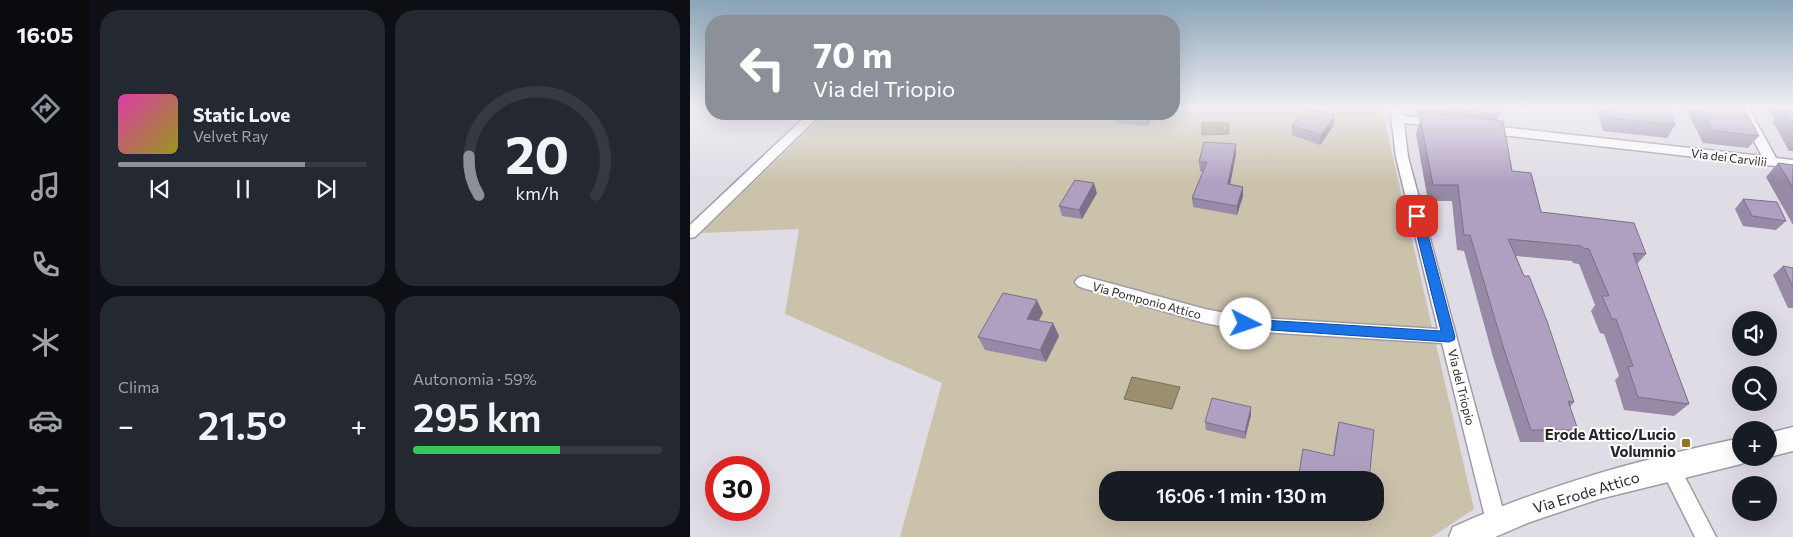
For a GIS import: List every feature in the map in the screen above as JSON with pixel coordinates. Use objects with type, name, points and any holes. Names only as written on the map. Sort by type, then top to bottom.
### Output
[{"type":"main road","points":[[1777,443],[1793,439]]},
{"type":"main road","name":"Via Erode Attico","points":[[1464,537],[1496,521],[1585,490],[1669,467],[1732,453]]},
{"type":"street","points":[[690,233],[796,132]]},
{"type":"street","name":"Via del Triopio","points":[[1399,132],[1402,157],[1496,521]]},
{"type":"street","name":"Via dei Carvilii","points":[[1511,132],[1793,164]]},
{"type":"street","points":[[1756,132],[1772,162]]},
{"type":"street","name":"Via Pomponio Attico","points":[[1083,282],[1205,316],[1246,324],[1449,337]]},
{"type":"street","points":[[1669,467],[1706,537]]},
{"type":"shaded area","points":[[806,132],[1387,132],[1474,509],[1432,537],[900,537],[942,383],[785,314],[799,229],[701,233]]},
{"type":"shaded area","points":[[1202,132],[1229,132],[1229,134],[1202,135]]},
{"type":"shaded area","points":[[1132,377],[1180,387],[1172,409],[1124,399]]},
{"type":"building","points":[[1312,132],[1323,132],[1321,135]]},
{"type":"building","points":[[1423,132],[1505,132],[1512,171],[1531,173],[1541,212],[1634,223],[1646,254],[1633,253],[1689,404],[1638,397],[1628,367],[1633,366],[1616,319],[1612,319],[1602,296],[1609,296],[1589,249],[1581,246],[1508,239],[1524,276],[1529,276],[1547,321],[1574,402],[1568,401],[1578,430],[1531,430],[1502,343],[1470,235],[1464,235],[1458,185],[1433,185]]},
{"type":"building","points":[[1728,132],[1757,132],[1759,136]]},
{"type":"building","points":[[1204,142],[1236,144],[1228,184],[1243,187],[1237,206],[1192,198],[1207,162],[1199,162]]},
{"type":"building","points":[[1778,163],[1793,165],[1793,188]]},
{"type":"building","points":[[1075,180],[1094,183],[1079,210],[1059,206]]},
{"type":"building","points":[[1743,199],[1777,202],[1786,221],[1752,216]]},
{"type":"building","points":[[1783,266],[1793,268],[1793,287]]},
{"type":"building","points":[[1003,293],[1037,300],[1027,319],[1053,323],[1040,350],[978,337]]},
{"type":"building","points":[[1212,398],[1251,407],[1245,432],[1205,422]]},
{"type":"building","points":[[1339,422],[1374,430],[1370,471],[1299,471],[1303,449],[1334,456]]},
{"type":"place","name":"Erode Attico/Lucio Volumnio","points":[[1686,443]]},
{"type":"route","points":[[1246,324],[1449,337],[1417,216]]}]
